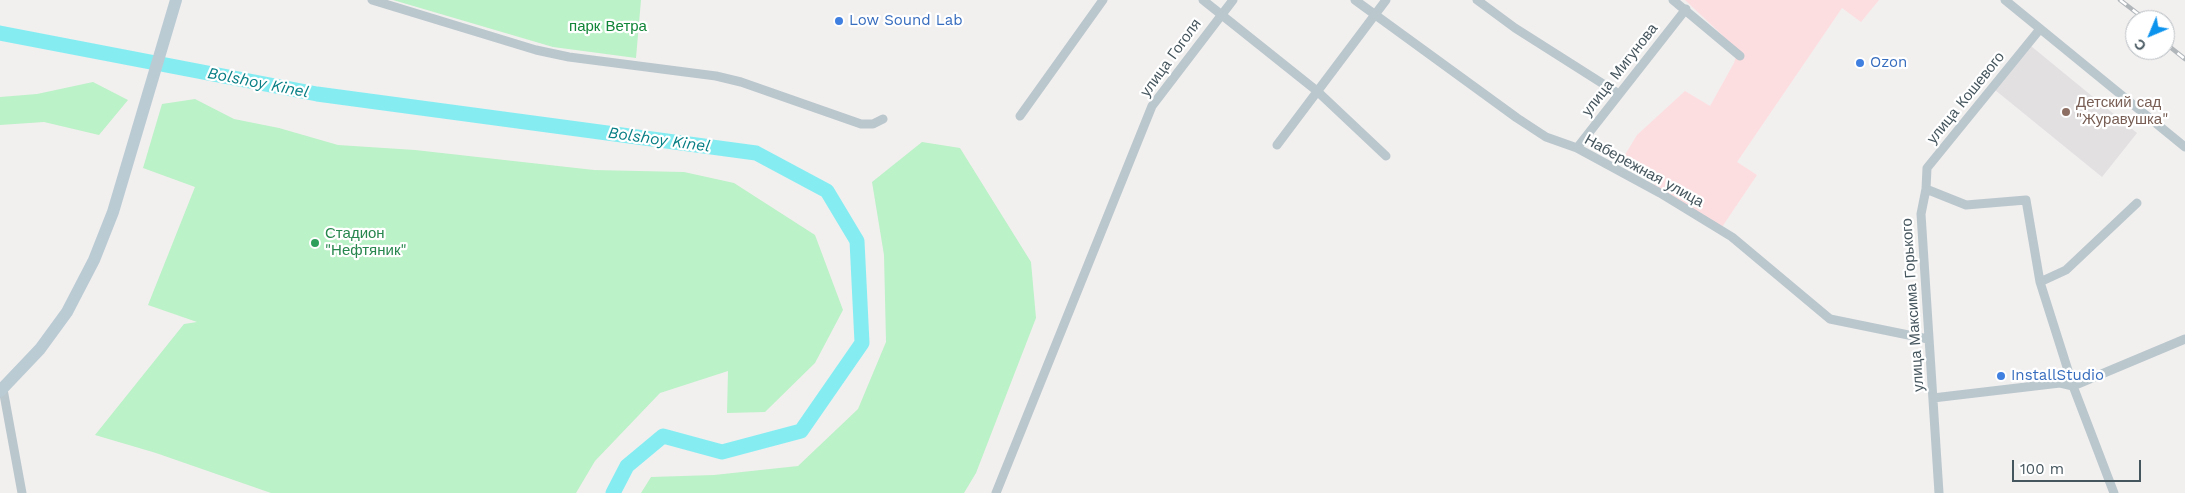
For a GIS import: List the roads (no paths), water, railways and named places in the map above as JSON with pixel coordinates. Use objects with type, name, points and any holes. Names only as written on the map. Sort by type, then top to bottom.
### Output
[{"type":"main road","points":[[2,390],[40,349],[71,304],[94,260],[129,160],[176,0]]},
{"type":"street","points":[[372,0],[536,50],[569,57],[716,76],[741,82],[861,124],[873,124],[884,119]]},
{"type":"street","points":[[1020,116],[1104,0]]},
{"type":"street","points":[[1203,0],[1317,91],[1386,156]]},
{"type":"street","name":"улица Гоголя","points":[[996,493],[1152,106],[1232,0]]},
{"type":"street","name":"Набережная улица","points":[[1355,0],[1374,16],[1517,118],[1546,136],[1577,148],[1660,193],[1732,237],[1830,319],[1928,339]]},
{"type":"street","points":[[1277,145],[1386,0]]},
{"type":"street","points":[[1477,0],[1515,28],[1619,94]]},
{"type":"street","points":[[1673,0],[1740,56]]},
{"type":"street","points":[[2006,0],[2040,30],[2185,147]]},
{"type":"street","name":"улица Мигунова","points":[[1577,148],[1686,9]]},
{"type":"street","name":"улица Кошевого","points":[[1926,189],[1927,168],[2040,30]]},
{"type":"street","points":[[1926,189],[1966,205],[2026,200],[2040,282],[2074,386],[2114,493]]},
{"type":"street","name":"улица Максима Горького","points":[[1926,189],[1920,214],[1939,493]]},
{"type":"street","points":[[2040,282],[2066,270],[2137,203]]},
{"type":"street","points":[[1933,398],[2060,384],[2074,386],[2185,339]]},
{"type":"street","points":[[2,390],[22,493]]},
{"type":"waterway","name":"Bolshoy Kinel","points":[[0,33],[317,94],[756,153],[827,191],[857,241],[862,343],[801,431],[722,452],[663,436],[627,466],[613,493]]},
{"type":"railway","points":[[2120,0],[2133,10]]},
{"type":"railway","points":[[2175,51],[2185,59]]},
{"type":"place","name":"Low Sound Lab","points":[[839,21]]},
{"type":"place","name":"Ozon","points":[[1860,63]]},
{"type":"place","name":"Детский сад \"Журавушка\"","points":[[2066,112]]},
{"type":"place","name":"Стадион \"Нефтяник\"","points":[[315,243]]},
{"type":"place","name":"InstallStudio","points":[[2001,376]]},
{"type":"park label","name":"парк Ветра","points":[[608,27]]}]
